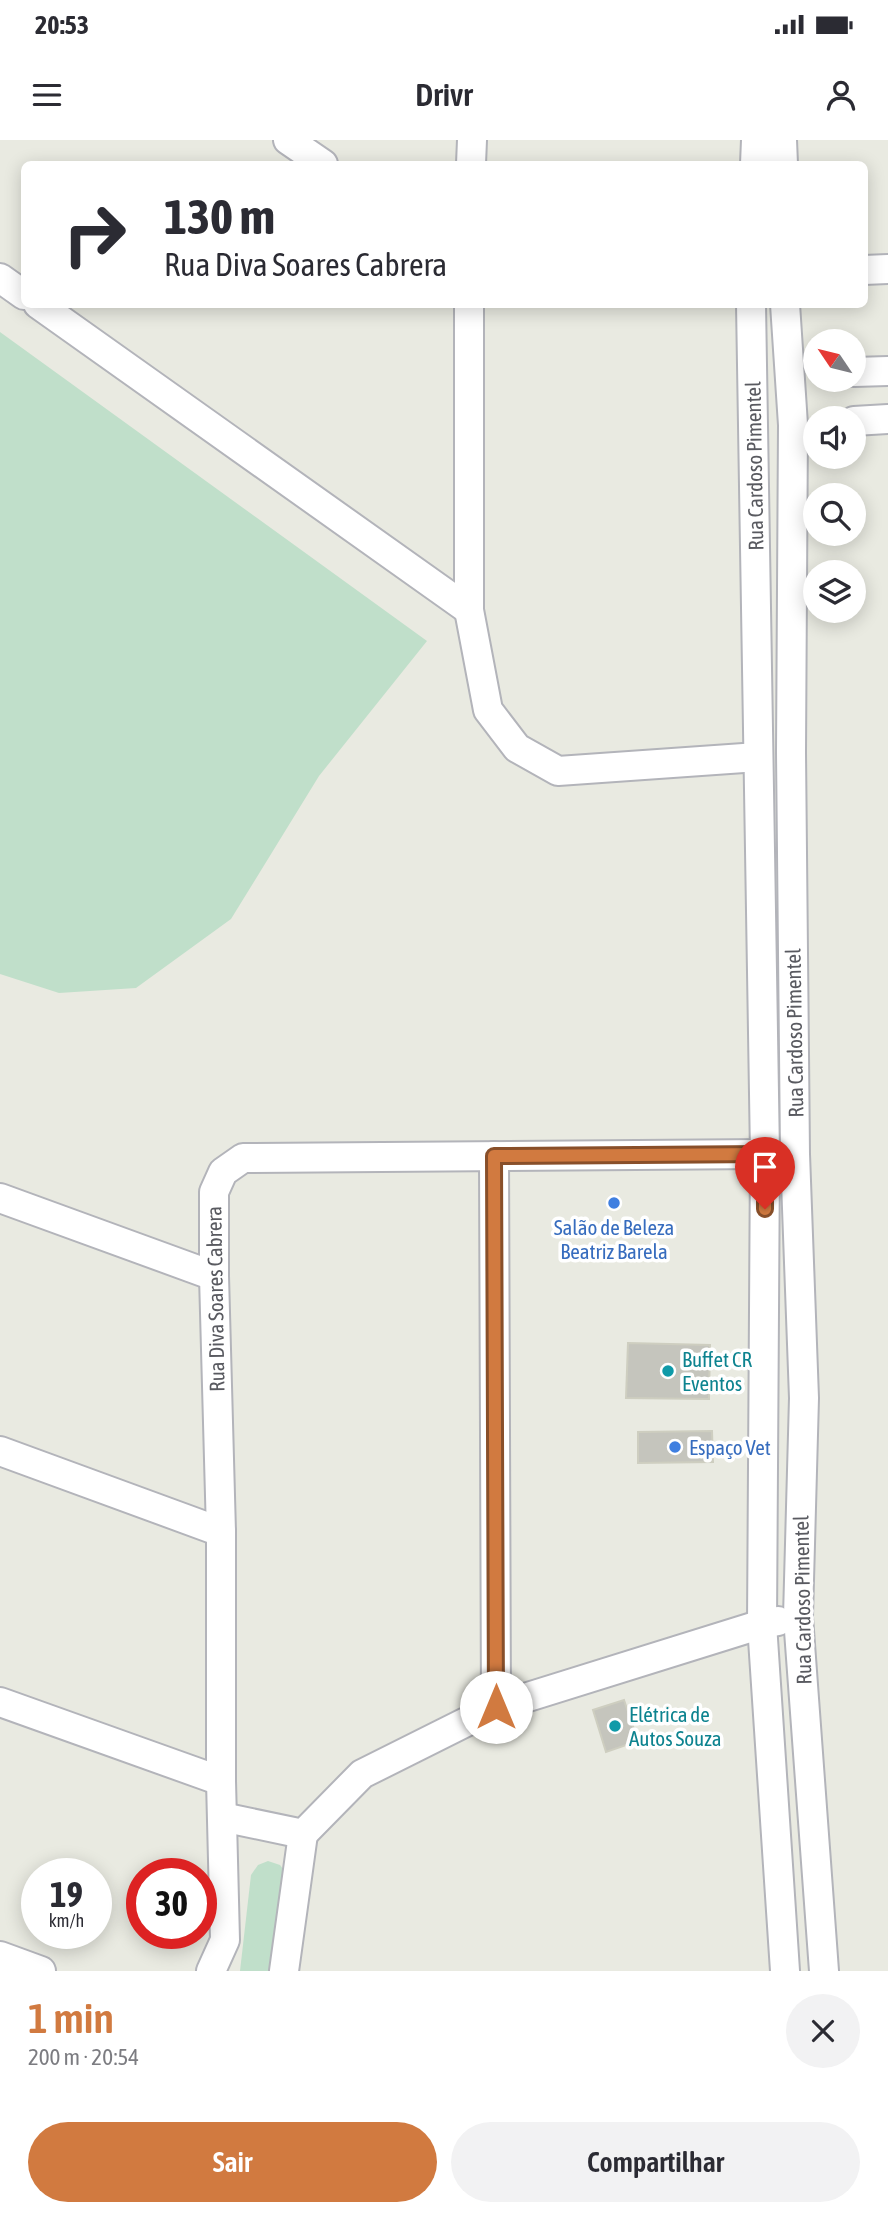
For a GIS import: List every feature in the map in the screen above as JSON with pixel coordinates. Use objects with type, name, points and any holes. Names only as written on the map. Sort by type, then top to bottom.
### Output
[{"type":"street","points":[[288,140],[319,161]]},
{"type":"street","points":[[471,161],[472,140]]},
{"type":"street","points":[[755,140],[755,161]]},
{"type":"street","points":[[782,140],[783,161]]},
{"type":"street","points":[[868,270],[888,268]]},
{"type":"street","points":[[0,278],[21,293]]},
{"type":"street","points":[[44,308],[469,610]]},
{"type":"street","points":[[468,308],[469,610],[488,710],[517,748],[558,771],[758,757]]},
{"type":"street","name":"Rua Cardoso Pimentel","points":[[751,308],[765,1154],[762,1624],[785,1971]]},
{"type":"street","name":"Rua Cardoso Pimentel","points":[[786,308],[802,374],[803,406]]},
{"type":"street","points":[[752,371],[802,374]]},
{"type":"street","points":[[866,372],[888,371]]},
{"type":"street","points":[[866,420],[888,419]]},
{"type":"street","points":[[754,426],[803,424]]},
{"type":"street","name":"Rua Cardoso Pimentel","points":[[803,449],[791,752],[795,1154],[804,1398],[798,1618],[824,1971]]},
{"type":"street","name":"Rua Diva Soares Cabrera","points":[[211,1971],[225,1940],[221,1781],[221,1532],[214,1276],[214,1192],[223,1172],[243,1158],[765,1154]]},
{"type":"street","points":[[494,1156],[496,1707]]},
{"type":"street","points":[[0,1198],[214,1276]]},
{"type":"street","points":[[0,1451],[221,1532]]},
{"type":"street","points":[[284,1971],[303,1835],[362,1774],[496,1707],[762,1624],[798,1618]]},
{"type":"street","points":[[0,1702],[221,1781]]},
{"type":"street","points":[[222,1817],[303,1835]]},
{"type":"street","points":[[0,1956],[41,1971]]},
{"type":"green space","points":[[0,332],[427,641],[319,776],[231,919],[136,988],[59,993],[0,974]]},
{"type":"green space","points":[[268,1861],[280,1865],[286,1873],[269,1971],[240,1971],[251,1875],[258,1865]]},
{"type":"building","name":"Buffet CR Eventos","points":[[628,1343],[710,1345],[709,1399],[626,1398]]},
{"type":"building","name":"Espaço Vet","points":[[712,1431],[713,1462],[638,1463],[638,1432]]},
{"type":"building","name":"Elétrica de Autos Souza","points":[[624,1700],[638,1741],[606,1752],[593,1710]]},
{"type":"place","name":"Salão de Beleza Beatriz Barela","points":[[614,1203]]},
{"type":"place","name":"Buffet CR Eventos","points":[[668,1371]]},
{"type":"place","name":"Espaço Vet","points":[[675,1447]]},
{"type":"place","name":"Elétrica de Autos Souza","points":[[615,1726]]},
{"type":"route","points":[[496,1707],[494,1156],[765,1154],[765,1209]]}]
